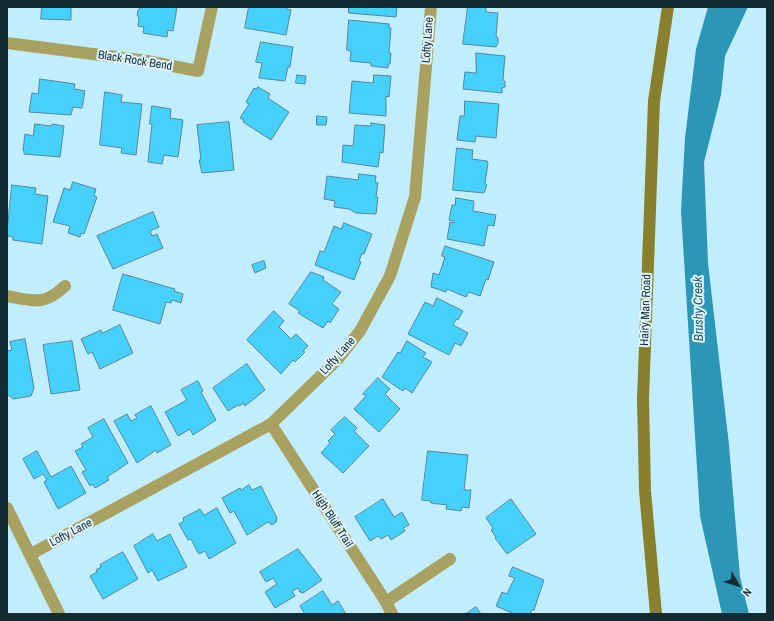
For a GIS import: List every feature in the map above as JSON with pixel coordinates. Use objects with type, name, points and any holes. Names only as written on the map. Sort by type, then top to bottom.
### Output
[{"type":"street","name":"Black Rock Bend","points":[[7,43],[147,61],[198,71],[212,7]]},
{"type":"street","name":"Lofty Lane","points":[[31,554],[271,424],[337,360],[360,331],[390,276],[415,196],[431,7]]},
{"type":"street","name":"Hairy Man Road","points":[[656,614],[645,491],[643,399],[654,101],[668,7]]},
{"type":"street","points":[[7,296],[39,301],[54,296],[66,286]]},
{"type":"street","name":"High Bluff Trail","points":[[271,424],[386,602],[392,614]]},
{"type":"street","points":[[7,508],[31,554],[59,614]]},
{"type":"street","points":[[386,602],[450,559]]},
{"type":"water","name":"Brushy Creek","points":[[708,7],[748,7],[725,56],[721,95],[704,162],[708,263],[729,445],[740,577],[749,614],[722,614],[700,516],[681,211],[685,138],[696,49]]},
{"type":"building","points":[[42,7],[71,7],[71,20],[41,19]]},
{"type":"building","points":[[141,7],[177,7],[173,31],[168,30],[167,37],[143,33],[144,27],[138,26],[139,18],[137,15],[138,10]]},
{"type":"building","points":[[249,7],[287,7],[287,9],[291,10],[286,35],[245,28]]},
{"type":"building","points":[[349,7],[397,7],[396,17],[349,13]]},
{"type":"building","points":[[468,7],[486,7],[486,12],[498,13],[496,36],[498,38],[498,43],[496,47],[463,44]]},
{"type":"building","points":[[349,20],[389,24],[389,28],[391,28],[389,53],[391,53],[388,68],[371,66],[371,63],[350,61],[351,51],[347,50]]},
{"type":"building","points":[[261,42],[293,47],[290,67],[288,67],[285,81],[259,78],[262,63],[256,62]]},
{"type":"building","points":[[476,53],[505,56],[503,79],[505,82],[505,87],[502,88],[502,93],[463,89],[465,72],[476,73]]},
{"type":"building","points":[[297,75],[306,76],[305,84],[296,83]]},
{"type":"building","points":[[374,75],[391,76],[389,97],[386,96],[386,116],[349,113],[352,81],[373,83]]},
{"type":"building","points":[[40,79],[75,84],[74,89],[85,91],[82,108],[73,107],[71,115],[29,112],[32,93],[38,94]]},
{"type":"building","points":[[258,87],[270,94],[268,98],[289,112],[271,140],[243,122],[244,120],[240,118],[249,104],[246,102],[254,88],[256,89]]},
{"type":"building","points":[[105,92],[122,95],[121,102],[142,104],[136,155],[121,153],[122,148],[100,145]]},
{"type":"building","points":[[465,101],[499,104],[496,138],[476,136],[475,142],[457,140],[460,116],[464,116]]},
{"type":"building","points":[[152,106],[171,109],[170,118],[183,120],[178,157],[164,155],[162,164],[148,162],[152,124],[150,124]]},
{"type":"building","points":[[317,116],[327,117],[326,125],[317,125]]},
{"type":"building","points":[[229,122],[234,170],[202,173],[199,160],[201,160],[197,125]]},
{"type":"building","points":[[371,123],[385,125],[383,153],[380,152],[378,167],[342,162],[343,145],[353,146],[355,125],[371,126]]},
{"type":"building","points":[[35,124],[64,126],[60,157],[24,154],[25,134],[33,136]]},
{"type":"building","points":[[457,148],[473,150],[472,159],[487,161],[488,164],[485,183],[487,185],[484,193],[453,190]]},
{"type":"building","points":[[359,174],[376,176],[375,182],[378,183],[376,197],[378,197],[376,214],[356,213],[349,209],[334,207],[335,201],[324,199],[327,176],[358,180]]},
{"type":"building","points":[[73,182],[96,189],[94,196],[97,197],[84,234],[81,233],[80,237],[68,233],[70,226],[53,222],[64,188],[70,190]]},
{"type":"building","points":[[12,185],[36,188],[35,194],[48,196],[42,244],[13,240],[13,237],[7,236]]},
{"type":"building","points":[[456,198],[474,201],[473,211],[496,215],[494,226],[488,225],[484,246],[447,239],[450,222],[454,223],[454,221],[449,220],[452,205],[455,205]]},
{"type":"building","points":[[153,212],[159,227],[150,231],[152,236],[157,234],[163,248],[113,269],[97,236]]},
{"type":"building","points":[[344,223],[372,234],[364,254],[362,253],[359,261],[361,262],[354,280],[315,265],[320,251],[324,252],[334,226],[341,229]]},
{"type":"building","points":[[445,246],[494,262],[488,280],[486,279],[480,296],[469,292],[466,297],[447,289],[446,292],[431,287],[433,273],[439,275],[445,257],[442,256]]},
{"type":"building","points":[[264,261],[266,268],[255,273],[252,265]]},
{"type":"building","points":[[311,272],[324,277],[323,280],[341,292],[332,304],[339,309],[330,323],[328,321],[323,328],[298,313],[300,311],[289,304]]},
{"type":"building","points":[[123,274],[175,289],[174,291],[183,294],[181,303],[172,300],[171,303],[166,302],[160,324],[113,310]]},
{"type":"building","points":[[437,298],[463,311],[453,325],[468,333],[461,346],[455,343],[449,355],[408,334],[425,302],[433,306]]},
{"type":"building","points":[[274,311],[284,321],[279,327],[291,339],[296,334],[308,346],[303,351],[305,352],[295,362],[293,360],[281,374],[247,340]]},
{"type":"building","points":[[120,325],[133,353],[100,369],[92,352],[88,354],[81,339],[101,330],[102,333]]},
{"type":"building","points":[[25,339],[34,388],[31,396],[13,399],[7,394],[7,351],[12,350],[10,342]]},
{"type":"building","points":[[72,341],[80,390],[51,394],[43,345]]},
{"type":"building","points":[[407,341],[426,353],[423,357],[432,362],[412,393],[405,388],[403,391],[382,377]]},
{"type":"building","points":[[247,364],[265,390],[245,406],[244,403],[228,411],[213,388]]},
{"type":"building","points":[[378,378],[390,389],[385,394],[400,409],[379,432],[354,409],[366,396],[363,394]]},
{"type":"building","points":[[198,381],[203,391],[201,392],[216,420],[193,435],[190,429],[178,436],[165,412],[187,400],[181,390]]},
{"type":"building","points":[[151,406],[171,445],[157,453],[156,450],[137,463],[114,421],[127,414],[131,421],[137,418],[135,415]]},
{"type":"building","points":[[345,417],[357,428],[354,431],[369,446],[343,473],[321,453],[330,443],[328,441],[335,434],[331,430]]},
{"type":"building","points":[[104,419],[128,463],[107,477],[109,480],[95,488],[93,484],[90,486],[82,472],[86,470],[75,451],[83,447],[81,444],[93,437],[88,428]]},
{"type":"building","points":[[37,451],[51,477],[71,466],[86,493],[58,509],[44,482],[47,480],[43,474],[34,479],[23,459]]},
{"type":"building","points":[[428,451],[468,455],[464,490],[471,490],[469,508],[462,507],[461,511],[446,509],[447,505],[422,500]]},
{"type":"building","points":[[249,485],[252,490],[261,486],[277,518],[276,522],[272,525],[268,522],[247,535],[234,511],[230,513],[222,498],[240,488],[241,490]]},
{"type":"building","points":[[383,499],[394,517],[402,512],[409,525],[403,528],[405,531],[391,540],[388,535],[381,539],[378,536],[370,541],[355,517]]},
{"type":"building","points":[[511,499],[536,534],[507,554],[495,538],[496,537],[491,530],[493,528],[486,518]]},
{"type":"building","points":[[217,508],[236,543],[209,559],[205,551],[199,554],[198,553],[191,539],[188,540],[179,524],[184,521],[183,518],[200,509],[204,515]]},
{"type":"building","points":[[153,534],[157,541],[170,534],[187,567],[158,581],[152,570],[148,573],[134,546]]},
{"type":"building","points":[[298,549],[322,580],[303,593],[300,592],[298,588],[292,591],[295,596],[275,608],[265,592],[277,584],[273,578],[266,582],[260,572]]},
{"type":"building","points":[[123,552],[138,579],[103,599],[90,576],[97,572],[96,570],[101,567],[100,565]]},
{"type":"building","points":[[513,567],[544,580],[534,610],[532,610],[530,614],[511,614],[512,613],[496,606],[502,592],[507,594],[515,578],[509,576]]},
{"type":"building","points":[[323,591],[332,605],[338,601],[346,614],[305,614],[300,606]]},
{"type":"building","points":[[476,607],[481,614],[466,614]]}]
